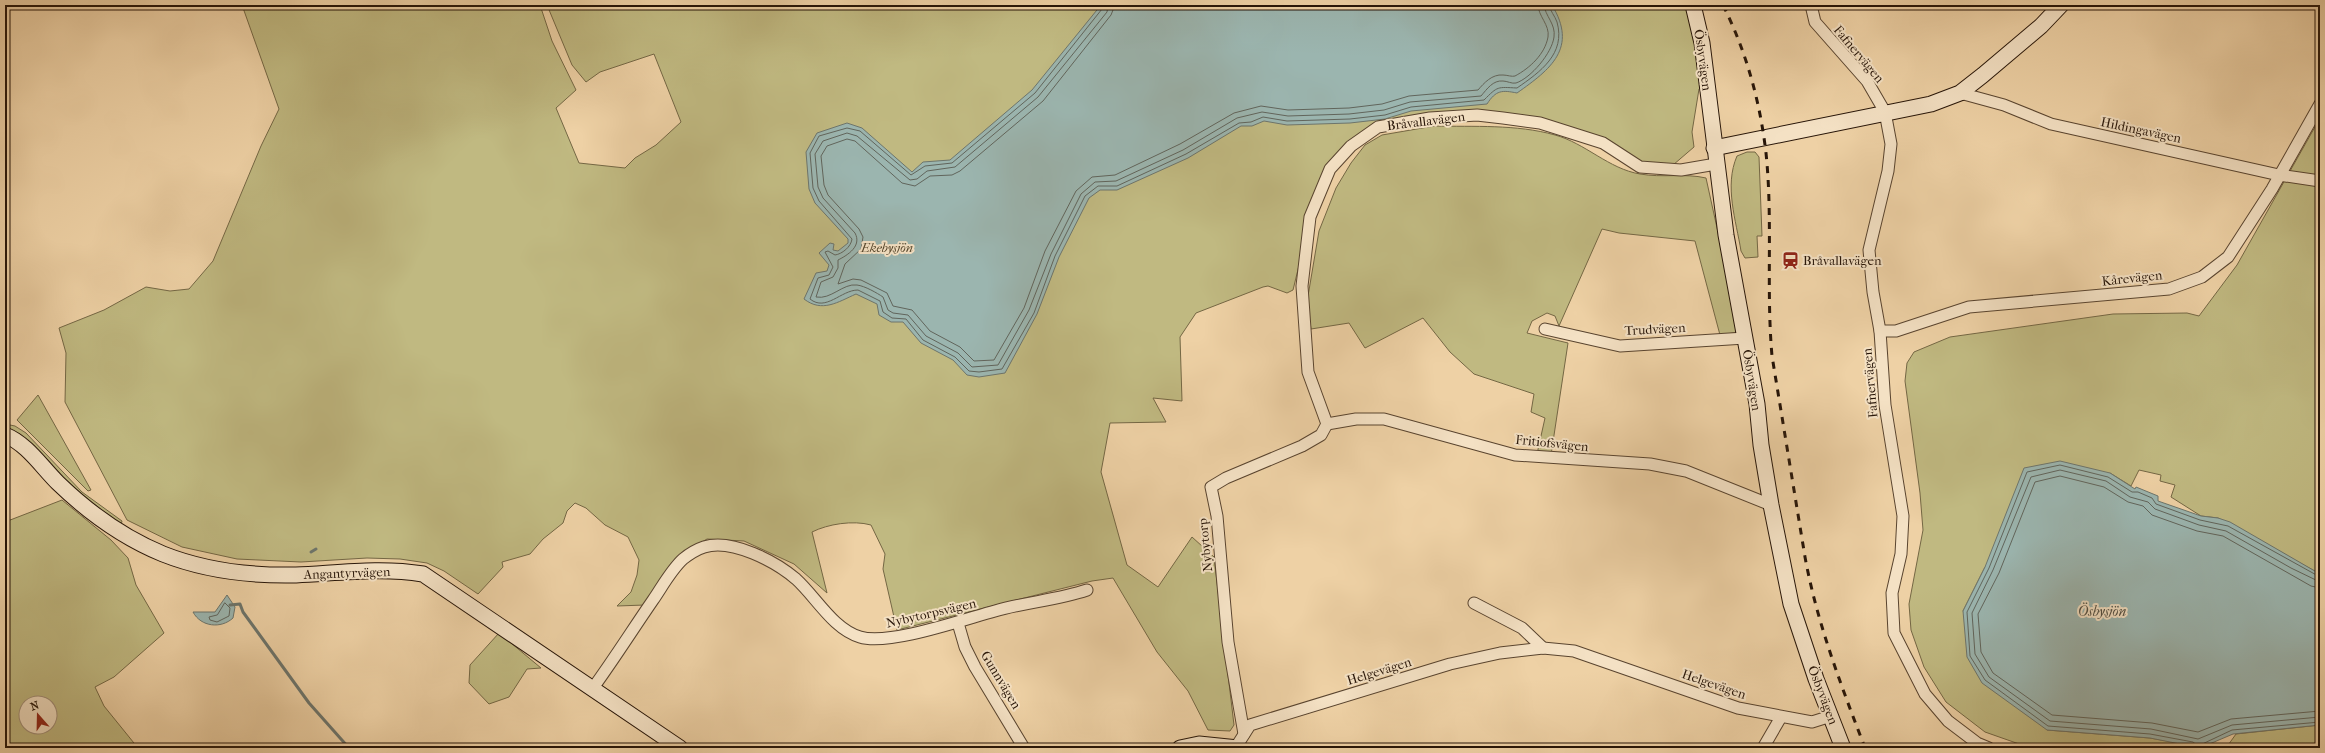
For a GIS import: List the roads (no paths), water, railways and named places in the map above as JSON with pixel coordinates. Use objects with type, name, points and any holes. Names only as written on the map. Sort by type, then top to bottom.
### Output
[{"type":"street","name":"Ösbyvägen","points":[[1693,5],[1702,43],[1726,235],[1758,404],[1761,445],[1771,505],[1792,604],[1816,679],[1843,748]]},
{"type":"street","name":"Fafnervägen","points":[[1811,5],[1815,22],[1867,81],[1885,112],[1890,151],[1888,171],[1869,250],[1873,292],[1880,331],[1885,405],[1903,516],[1901,554],[1892,593],[1894,633],[1925,694],[1948,721],[1977,743],[1989,748]]},
{"type":"street","points":[[1714,148],[1885,112],[1931,104],[1960,93],[2041,26],[2061,5]]},
{"type":"street","name":"Hildingavägen","points":[[1960,93],[2004,105],[2051,124],[2279,175],[2320,181]]},
{"type":"street","name":"Kårevägen","points":[[1880,331],[1896,331],[1968,307],[2169,289],[2195,279],[2228,257],[2279,175],[2320,104]]},
{"type":"street","name":"Bråvallavägen","points":[[1327,424],[1308,372],[1302,286],[1310,217],[1330,169],[1351,146],[1378,127],[1430,118],[1477,115],[1547,126],[1603,143],[1640,168],[1681,170],[1716,164]]},
{"type":"street","name":"Trudvägen","points":[[1545,329],[1620,346],[1745,338]]},
{"type":"street","name":"Fritiofsvägen","points":[[1327,424],[1356,419],[1384,419],[1515,455],[1650,464],[1686,471],[1771,505]]},
{"type":"street","name":"Nybytorp","points":[[1239,743],[1228,642],[1217,516],[1212,487],[1226,478],[1302,446],[1321,435],[1327,424]]},
{"type":"street","name":"Angantyrvägen","points":[[5,435],[21,444],[53,478],[88,509],[120,530],[163,553],[202,567],[234,573],[296,575],[382,571],[423,574],[680,748]]},
{"type":"street","name":"Nybytorpsvägen","points":[[593,688],[669,576],[684,558],[705,547],[721,546],[743,550],[762,556],[781,567],[800,582],[838,624],[861,638],[888,638],[958,624],[995,611],[1061,598],[1086,590]]},
{"type":"street","points":[[1474,603],[1522,628],[1543,648]]},
{"type":"street","name":"Gunnvägen","points":[[958,624],[965,647],[975,667],[1024,748]]},
{"type":"street","name":"Helgevägen","points":[[1239,743],[1250,725],[1450,664],[1500,653],[1543,648],[1574,651],[1738,708],[1812,722],[1831,716]]},
{"type":"street","points":[[1763,748],[1781,717]]},
{"type":"street","points":[[1180,748],[1199,744],[1239,743]]},
{"type":"water","name":"Ekebysjön","points":[[1101,5],[1552,5],[1559,20],[1562,34],[1561,45],[1557,56],[1550,66],[1517,93],[1507,91],[1500,92],[1493,96],[1487,104],[1411,111],[1385,119],[1350,123],[1287,125],[1264,121],[1252,126],[1241,126],[1188,158],[1117,190],[1100,190],[1089,198],[1059,257],[1037,314],[1005,373],[979,377],[967,375],[953,360],[921,343],[903,322],[891,322],[879,315],[877,304],[856,294],[836,303],[824,306],[811,303],[804,299],[816,273],[827,271],[829,265],[819,253],[830,243],[834,244],[833,250],[838,251],[848,243],[848,239],[815,203],[809,189],[806,152],[817,133],[847,123],[862,128],[912,172],[923,162],[950,160],[1032,90]]},
{"type":"water","name":"Ösbysjön","points":[[2060,461],[2110,473],[2135,489],[2136,487],[2158,496],[2158,501],[2201,516],[2218,518],[2230,522],[2320,574],[2320,725],[2233,734],[2200,748],[2150,738],[2047,730],[1982,683],[1967,657],[1963,611],[1985,567],[2024,468]]},
{"type":"water","points":[[227,595],[235,607],[233,618],[228,622],[212,625],[201,621],[193,612],[215,612]]},
{"type":"waterway","points":[[311,552],[316,549]]},
{"type":"waterway","points":[[230,605],[240,604],[243,612],[309,703],[349,748]]},
{"type":"railway","points":[[1723,5],[1739,40],[1751,77],[1760,114],[1766,153],[1769,203],[1770,331],[1772,356],[1805,557],[1823,630],[1865,748]]},
{"type":"place","name":"Bråvallavägen","points":[[1790,260]]}]
